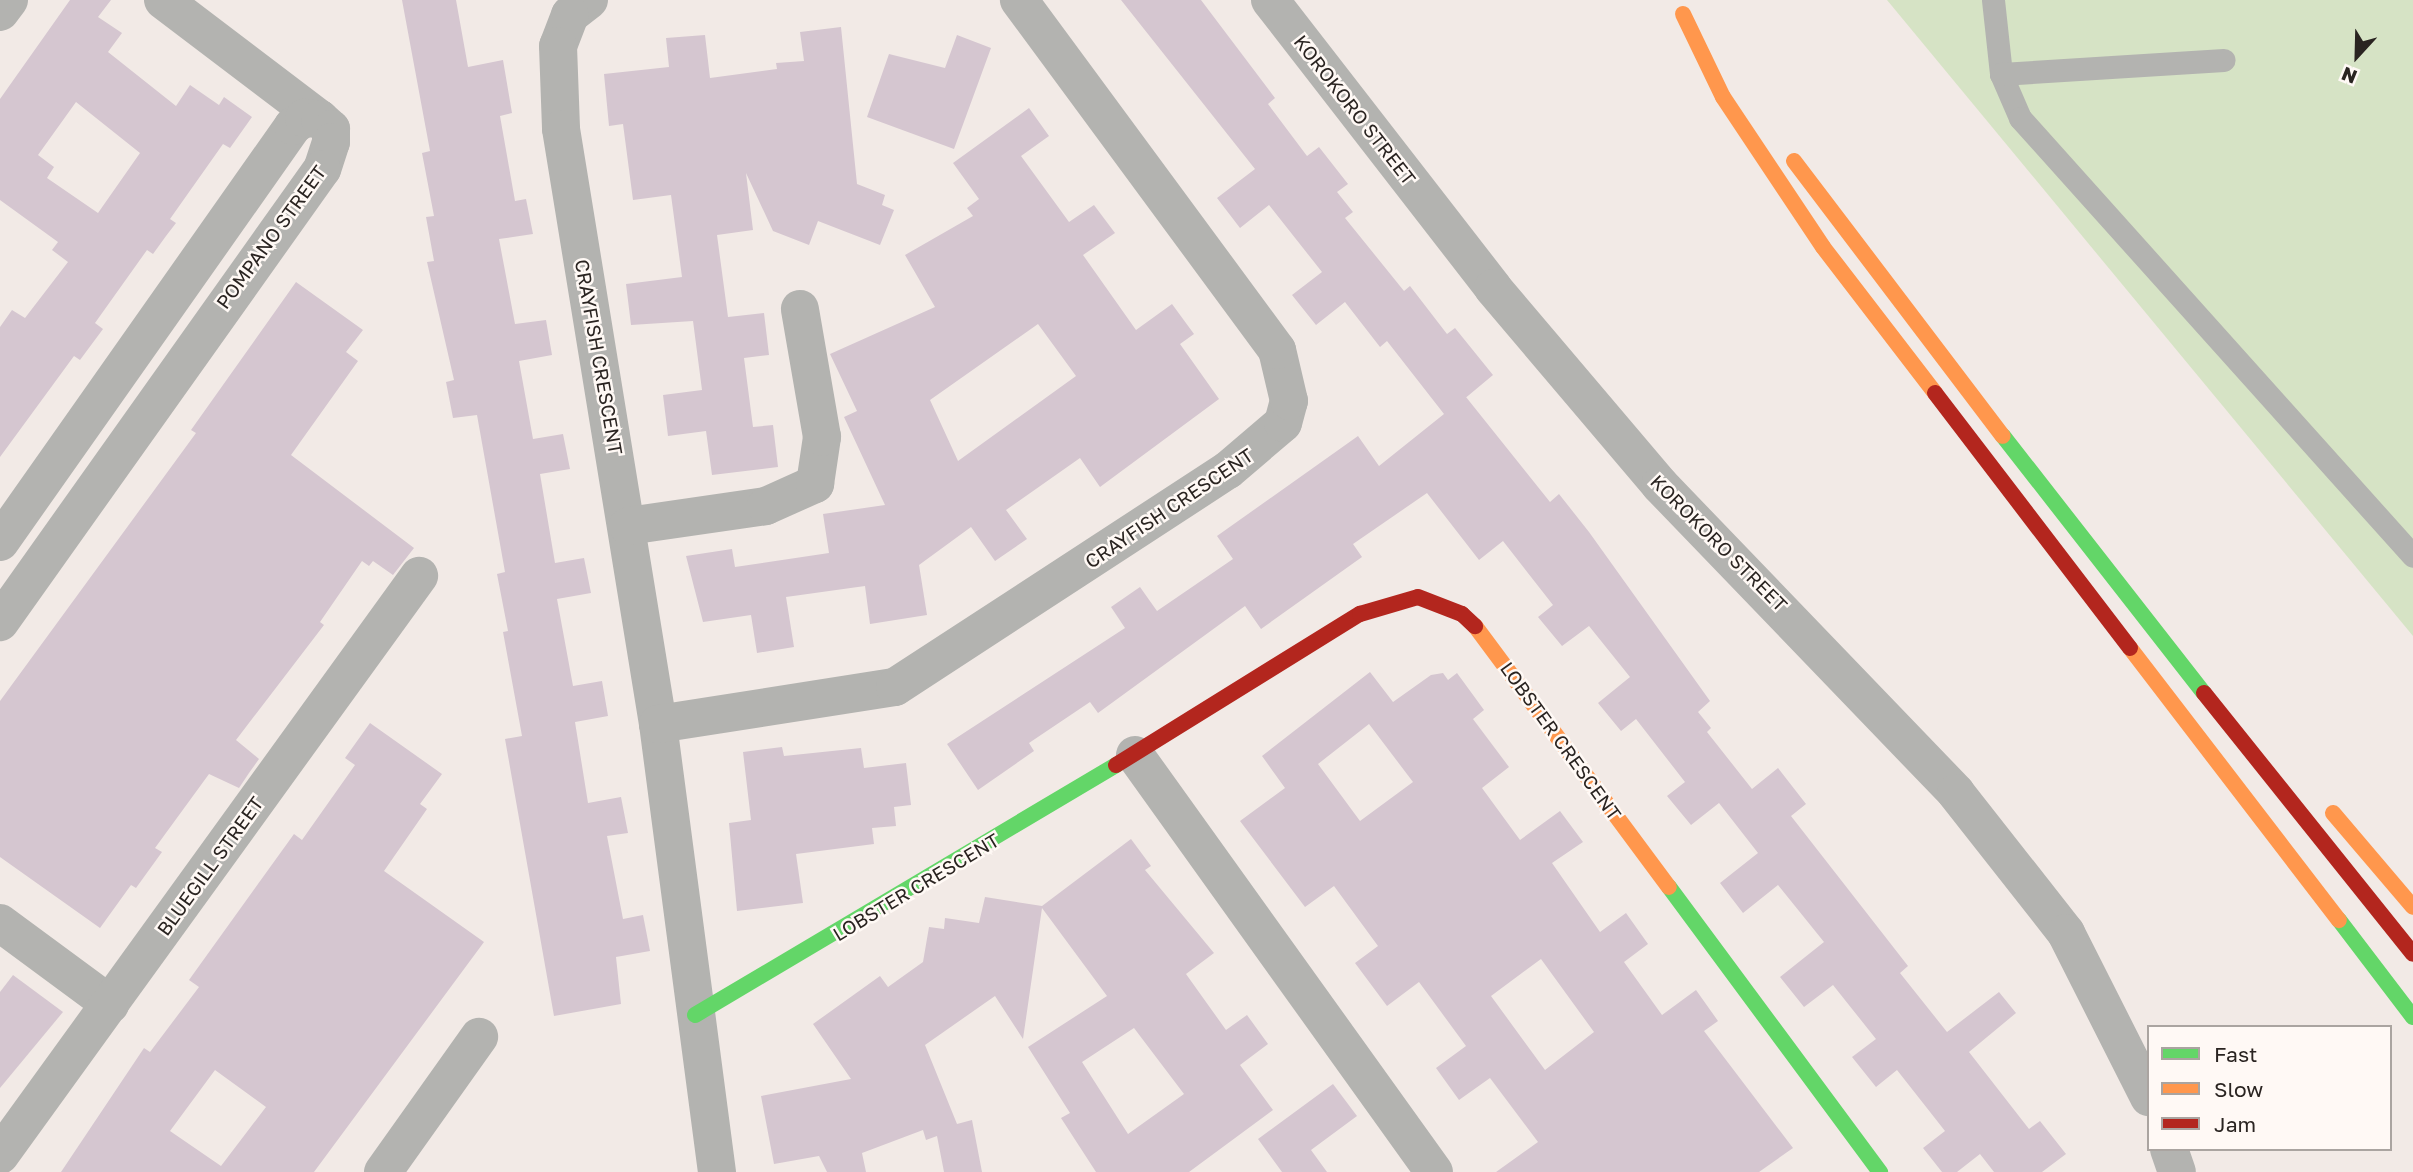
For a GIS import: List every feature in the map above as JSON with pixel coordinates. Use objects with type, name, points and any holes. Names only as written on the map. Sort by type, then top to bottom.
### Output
[{"type":"main road","points":[[1672,0],[1750,102]]},
{"type":"main road","points":[[1683,14],[1723,97],[1823,247],[2413,1017]]},
{"type":"main road","points":[[1783,146],[2083,541],[2413,954]]},
{"type":"main road","points":[[2083,541],[2219,680]]},
{"type":"main road","name":"LOBSTER CRESCENT","points":[[695,1015],[1135,755],[1383,603],[1418,597],[1462,614],[1880,1172]]},
{"type":"main road","points":[[2324,803],[2413,907]]},
{"type":"street","points":[[0,12],[9,0]]},
{"type":"street","points":[[163,0],[320,119]]},
{"type":"street","name":"CRAYFISH CRESCENT","points":[[589,0],[570,15],[558,46],[556,83],[628,526],[717,1172]]},
{"type":"street","name":"CRAYFISH CRESCENT","points":[[657,724],[895,687],[1228,470],[1283,423],[1289,401],[1277,350],[1020,0]]},
{"type":"street","name":"KOROKORO STREET","points":[[1270,0],[1493,288],[1660,485],[1965,803],[2066,933],[2147,1093]]},
{"type":"street","points":[[0,542],[293,126],[304,118],[320,119]]},
{"type":"street","name":"POMPANO STREET","points":[[0,622],[329,156],[331,129],[320,119]]},
{"type":"street","points":[[218,229],[257,256]]},
{"type":"street","points":[[628,526],[766,506],[815,484],[822,437],[800,309]]},
{"type":"street","points":[[69,442],[106,471]]},
{"type":"street","name":"BLUEGILL STREET","points":[[0,1155],[419,576]]},
{"type":"street","points":[[1135,755],[1434,1172]]},
{"type":"street","points":[[0,923],[110,1004]]},
{"type":"street","points":[[383,1172],[478,1037]]},
{"type":"street","points":[[2170,1151],[2178,1172]]},
{"type":"lane","points":[[1993,0],[2001,74],[2020,118],[2413,556]]},
{"type":"lane","points":[[2001,74],[2224,60]]},
{"type":"green space","points":[[1887,0],[2413,0],[2413,636]]},
{"type":"building","points":[[70,0],[111,0],[98,17],[122,33],[108,52],[176,106],[190,85],[219,105],[224,97],[252,117],[230,148],[223,144],[170,219],[176,223],[153,254],[147,250],[95,323],[103,329],[80,360],[74,356],[0,457],[0,327],[12,310],[25,318],[68,262],[52,250],[58,242],[0,200],[0,99]],"holes":[[[76,102],[140,153],[98,213],[47,178],[54,167],[38,155]]]},
{"type":"building","points":[[402,0],[456,0],[468,67],[503,60],[512,113],[500,116],[515,201],[526,199],[533,234],[499,239],[515,324],[546,320],[552,355],[519,361],[533,439],[563,434],[570,469],[540,474],[555,563],[584,558],[591,593],[557,599],[573,686],[602,681],[608,716],[575,722],[588,803],[621,797],[628,833],[607,836],[623,919],[643,915],[650,951],[616,957],[621,1004],[554,1016],[505,739],[522,736],[503,632],[508,631],[497,574],[505,572],[477,415],[453,418],[446,382],[454,380],[427,262],[434,261],[426,217],[434,216],[422,153],[430,151]]},
{"type":"building","points":[[1121,0],[1201,0],[1275,98],[1268,104],[1307,156],[1319,147],[1348,184],[1337,192],[1353,212],[1345,218],[1404,291],[1410,286],[1447,334],[1455,328],[1493,375],[1466,397],[1550,502],[1559,494],[1589,532],[1710,701],[1698,712],[1711,728],[1707,732],[1752,789],[1778,768],[1806,804],[1791,816],[1908,966],[1900,973],[1947,1032],[1999,992],[2016,1013],[1969,1052],[2029,1129],[2040,1121],[2066,1154],[2042,1172],[1994,1172],[1980,1154],[1957,1172],[1942,1172],[1923,1148],[1945,1131],[1897,1070],[1876,1087],[1852,1057],[1876,1039],[1833,985],[1804,1007],[1780,977],[1824,942],[1778,885],[1743,913],[1720,883],[1758,853],[1719,803],[1691,825],[1667,796],[1685,782],[1636,719],[1621,731],[1598,703],[1630,677],[1589,626],[1562,646],[1538,617],[1553,605],[1503,541],[1479,560],[1427,493],[1353,544],[1362,557],[1261,629],[1245,606],[1098,713],[1090,702],[1029,743],[1034,751],[978,790],[947,744],[1125,628],[1111,607],[1140,587],[1157,611],[1233,559],[1217,536],[1358,436],[1379,466],[1444,414],[1387,341],[1380,347],[1345,302],[1316,325],[1292,295],[1322,272],[1269,205],[1240,228],[1217,198],[1255,169]]},
{"type":"building","points":[[841,27],[857,184],[885,195],[882,205],[894,210],[880,245],[818,221],[809,245],[773,231],[746,173],[753,230],[717,235],[728,317],[764,313],[769,355],[744,358],[753,427],[773,425],[778,467],[712,475],[706,431],[668,436],[663,395],[702,390],[693,321],[631,325],[626,284],[682,277],[671,195],[633,200],[623,124],[609,126],[604,74],[669,67],[666,38],[705,35],[710,78],[777,69],[776,63],[804,61],[800,32]]},
{"type":"building","points":[[957,35],[991,48],[954,149],[867,117],[889,54],[945,68]]},
{"type":"building","points":[[1029,108],[1049,136],[1021,156],[1069,222],[1094,205],[1115,233],[1083,255],[1136,330],[1172,304],[1194,334],[1180,344],[1219,399],[1100,487],[1080,458],[1006,510],[1027,539],[995,561],[971,527],[919,565],[927,615],[870,624],[865,586],[786,597],[794,647],[757,653],[751,615],[703,622],[686,556],[732,549],[735,567],[829,553],[823,514],[885,505],[844,417],[857,411],[830,354],[935,307],[905,255],[973,216],[967,208],[979,199],[953,163]],"holes":[[[1038,324],[1076,376],[958,461],[930,400]]]},
{"type":"building","points":[[296,282],[363,330],[346,352],[358,361],[291,455],[414,548],[393,575],[373,561],[369,566],[362,561],[320,622],[324,625],[236,740],[259,759],[239,788],[209,774],[155,848],[162,852],[136,888],[131,885],[100,928],[0,857],[0,701],[196,433],[191,430]]},
{"type":"building","points":[[1370,672],[1393,702],[1431,675],[1443,673],[1448,680],[1457,673],[1484,710],[1473,719],[1509,767],[1482,788],[1520,840],[1560,811],[1583,842],[1552,863],[1600,932],[1626,913],[1648,944],[1624,962],[1662,1015],[1696,990],[1718,1021],[1704,1031],[1793,1148],[1759,1172],[1496,1172],[1538,1142],[1490,1078],[1459,1100],[1436,1068],[1466,1046],[1419,982],[1387,1006],[1355,963],[1378,946],[1334,886],[1305,907],[1240,821],[1285,788],[1262,756]],"holes":[[[1369,724],[1413,782],[1360,821],[1318,764]],[[1541,959],[1594,1032],[1545,1070],[1491,996]]]},
{"type":"building","points":[[370,723],[442,774],[420,804],[427,809],[384,871],[484,942],[314,1172],[61,1172],[144,1048],[150,1052],[199,987],[189,980],[294,834],[302,840],[355,765],[345,758]],"holes":[[[215,1070],[266,1107],[221,1166],[170,1131]]]},
{"type":"building","points":[[782,747],[784,756],[861,748],[864,768],[906,763],[911,805],[894,807],[896,826],[872,828],[874,844],[796,854],[803,903],[737,911],[729,823],[751,820],[743,752]]},
{"type":"building","points":[[1131,839],[1151,866],[1145,870],[1214,953],[1186,974],[1226,1030],[1247,1015],[1268,1044],[1240,1065],[1273,1110],[1189,1172],[1096,1172],[1061,1118],[1070,1113],[1028,1047],[1107,996],[1042,908],[1023,1039],[995,996],[925,1045],[957,1124],[972,1120],[982,1172],[944,1172],[937,1136],[926,1140],[923,1130],[862,1153],[866,1172],[827,1172],[819,1156],[774,1164],[761,1096],[851,1079],[813,1024],[880,976],[888,987],[923,962],[929,927],[944,929],[945,918],[979,923],[985,897],[1042,906]],"holes":[[[1134,1028],[1184,1094],[1128,1134],[1082,1062]]]},
{"type":"building","points":[[13,975],[63,1012],[0,1088],[0,992]]},
{"type":"building","points":[[1333,1084],[1357,1116],[1311,1150],[1327,1172],[1282,1172],[1258,1139]]},
{"type":"traffic: fast","points":[[2003,436],[2204,693]]},
{"type":"traffic: fast","points":[[695,1015],[1116,765]]},
{"type":"traffic: fast","points":[[1669,887],[1880,1172]]},
{"type":"traffic: fast","points":[[2339,920],[2413,1017]]},
{"type":"traffic: slow","points":[[1683,14],[1723,97],[1823,247],[1935,393]]},
{"type":"traffic: slow","points":[[1794,161],[2003,436]]},
{"type":"traffic: slow","points":[[1475,626],[1669,887]]},
{"type":"traffic: slow","points":[[2130,648],[2339,920]]},
{"type":"traffic: slow","points":[[2333,813],[2413,907]]},
{"type":"traffic: jam","points":[[1935,393],[2130,648]]},
{"type":"traffic: jam","points":[[1116,765],[1360,614],[1418,597],[1462,614],[1475,626]]},
{"type":"traffic: jam","points":[[2204,693],[2413,954]]}]
